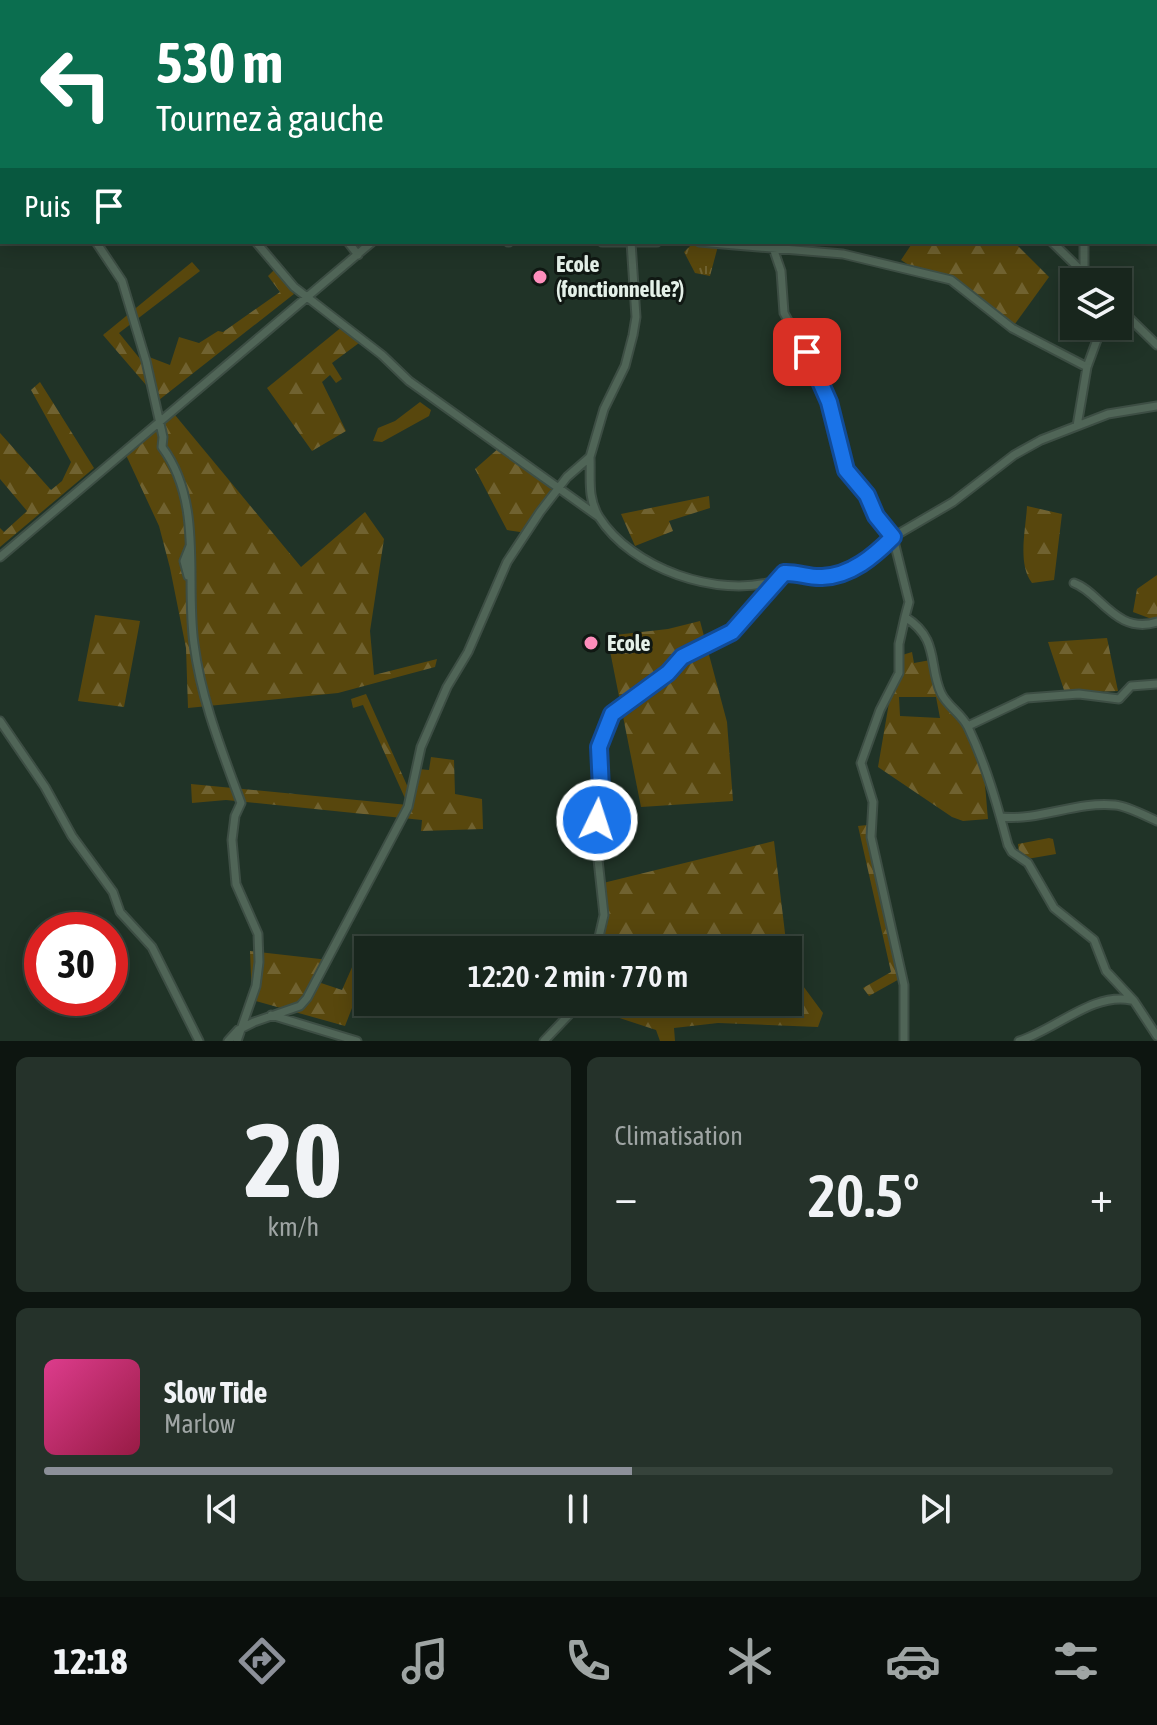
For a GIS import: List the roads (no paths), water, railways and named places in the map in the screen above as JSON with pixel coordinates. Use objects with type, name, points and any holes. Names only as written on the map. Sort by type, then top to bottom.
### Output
[{"type":"street","points":[[97,244],[122,281],[160,424],[162,447],[171,459],[184,497],[190,544],[194,644],[223,761],[241,803],[235,816],[232,840],[236,884],[259,939],[256,986],[238,1030],[237,1041]]},
{"type":"street","points":[[258,244],[307,297],[418,387],[599,517],[635,554],[685,577],[711,583],[747,585],[777,580]]},
{"type":"street","points":[[350,244],[358,255]]},
{"type":"street","points":[[0,557],[371,244]]},
{"type":"street","points":[[599,517],[590,493],[590,457],[604,409],[625,366],[633,335],[636,317],[632,244]]},
{"type":"street","points":[[904,1041],[904,985],[871,837],[873,802],[861,763],[880,710],[899,673],[900,639],[909,602],[893,537],[876,516],[867,495],[845,468],[823,386],[784,313],[781,271],[772,244],[843,254],[951,280],[1012,328],[1087,367]]},
{"type":"street","points":[[1054,244],[1079,268]]},
{"type":"street","points":[[1084,244],[1084,268]]},
{"type":"street","points":[[1132,321],[1157,345]]},
{"type":"street","points":[[1077,426],[1087,367],[1097,340]]},
{"type":"street","points":[[599,936],[605,907],[596,841],[601,789],[597,762],[607,723],[617,709],[653,685],[682,657],[732,632],[784,573],[825,577],[854,567],[865,562],[893,537],[964,495],[1014,455],[1077,426],[1124,409],[1157,406]]},
{"type":"street","points":[[228,1041],[238,1030],[300,1006],[314,986],[408,807],[421,747],[447,687],[468,652],[496,583],[540,512],[590,457]]},
{"type":"street","points":[[1074,583],[1087,589],[1102,607],[1122,618],[1148,625],[1157,622]]},
{"type":"street","points":[[905,617],[915,623],[936,659],[935,675],[942,696],[968,726],[993,785],[1012,852],[1028,863],[1054,908],[1092,937],[1106,971],[1134,1001],[1157,1036]]},
{"type":"street","points":[[968,726],[1027,698],[1079,694],[1119,699],[1131,686],[1157,684]]},
{"type":"street","points":[[0,721],[45,787],[82,851],[113,892],[120,912],[152,947],[199,1041]]},
{"type":"street","points":[[1001,817],[1029,819],[1065,808],[1115,805],[1157,821]]},
{"type":"street","points":[[1019,1041],[1109,999],[1134,1001]]},
{"type":"street","points":[[271,1015],[357,1041]]},
{"type":"street","points":[[544,1041],[568,1016]]},
{"type":"place","name":"Ecole (fonctionnelle?)","points":[[540,277]]},
{"type":"place","name":"Ecole","points":[[591,643]]}]
